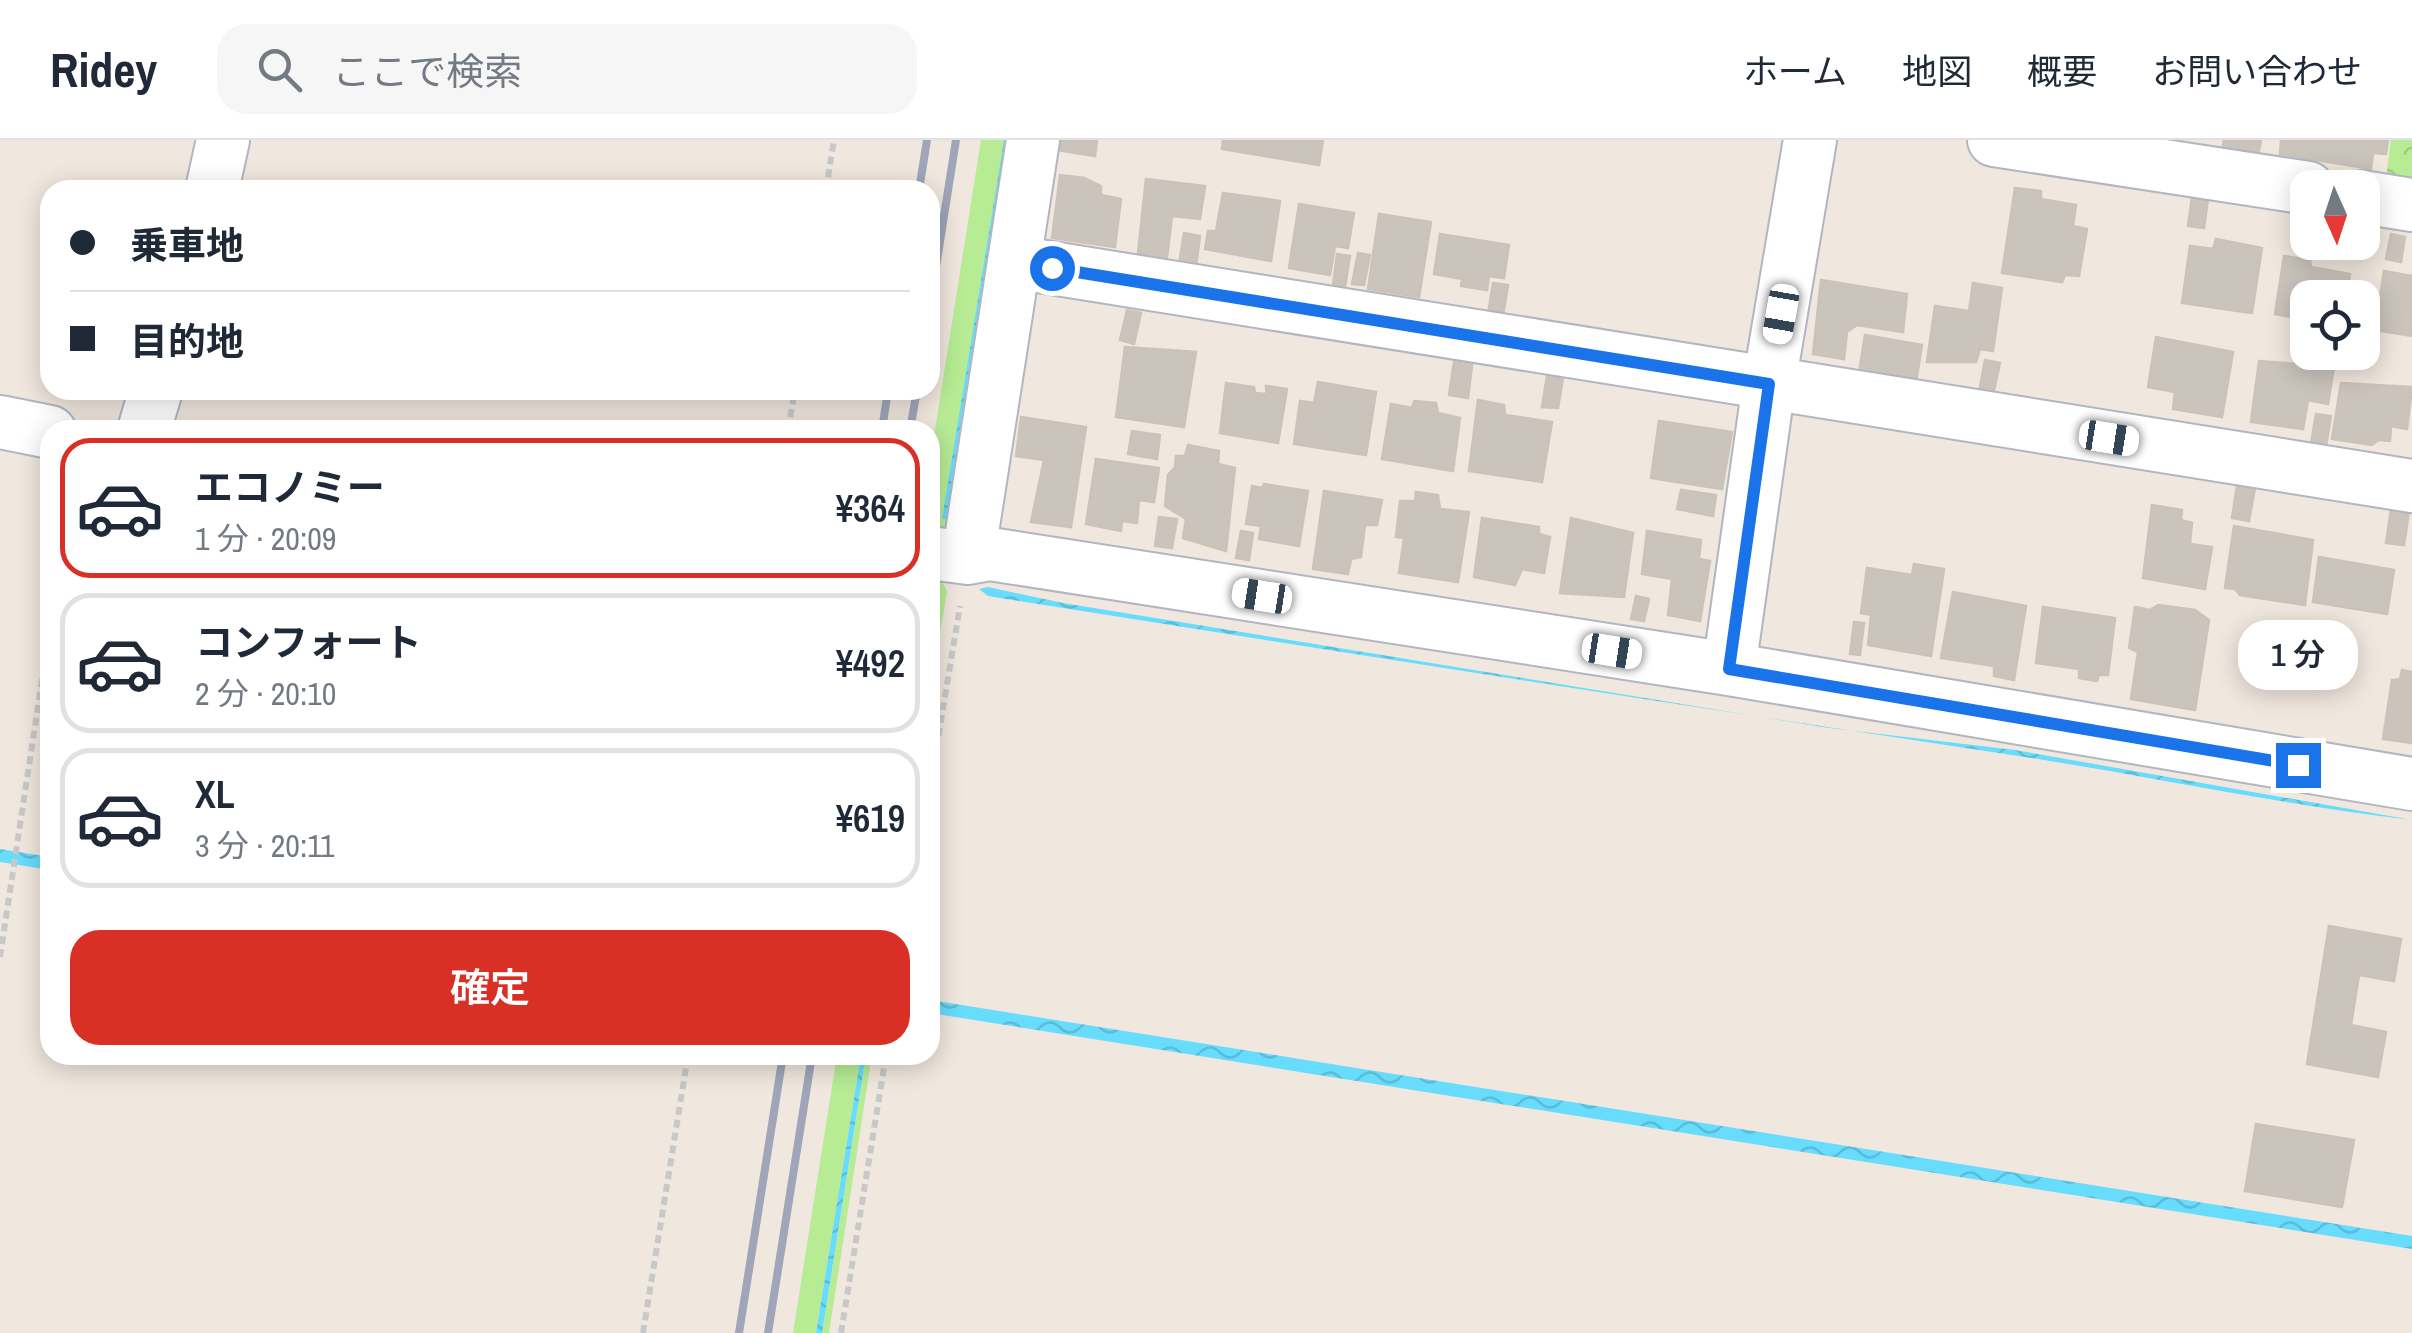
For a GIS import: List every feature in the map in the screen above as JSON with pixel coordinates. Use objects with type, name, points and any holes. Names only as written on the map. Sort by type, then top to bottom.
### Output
[{"type":"street","points":[[214,180],[223,140]]},
{"type":"street","points":[[1033,140],[1014,262],[949,556],[990,554],[1729,669],[2412,784]]},
{"type":"street","points":[[1729,669],[1769,384],[1810,140]]},
{"type":"street","points":[[1994,140],[2290,185]]},
{"type":"street","points":[[2380,200],[2412,205]]},
{"type":"street","points":[[1014,262],[2412,486]]},
{"type":"street","points":[[0,422],[40,430]]},
{"type":"path","points":[[828,180],[834,140]]},
{"type":"path","points":[[940,665],[949,556]]},
{"type":"path","points":[[0,957],[40,694]]},
{"type":"path","points":[[643,1333],[686,1065]]},
{"type":"path","points":[[840,1333],[884,1065]]},
{"type":"green space","points":[[981,140],[1014,140],[952,526],[940,528],[940,420],[937,420]]},
{"type":"green space","points":[[2391,140],[2412,140],[2412,183],[2386,178]]},
{"type":"green space","points":[[940,582],[947,591],[940,634]]},
{"type":"green space","points":[[835,1065],[859,1065],[816,1333],[793,1333]]},
{"type":"green space","points":[[864,1065],[870,1065],[829,1333],[822,1333]]},
{"type":"water","points":[[1004,140],[1010,140],[948,519],[942,519]]},
{"type":"water","points":[[988,587],[1063,603],[1766,718],[988,596],[979,589]]},
{"type":"water","points":[[1849,730],[2015,750],[2412,820],[2315,807]]},
{"type":"water","points":[[0,849],[40,855],[40,868],[0,862]]},
{"type":"water","points":[[940,1002],[2412,1236],[2412,1249],[940,1015]]},
{"type":"water","points":[[859,1065],[864,1065],[822,1333],[816,1333]]},
{"type":"building","points":[[1057,140],[1097,140],[1095,156],[1056,150]]},
{"type":"building","points":[[1223,140],[1323,140],[1319,165],[1222,149]]},
{"type":"building","points":[[2224,140],[2261,140],[2258,156],[2222,150]]},
{"type":"building","points":[[2281,140],[2388,140],[2386,154],[2373,153],[2371,169],[2280,154]]},
{"type":"building","points":[[1060,175],[1084,178],[1101,186],[1101,195],[1121,199],[1115,247],[1052,238]]},
{"type":"building","points":[[1146,179],[1205,186],[1200,219],[1172,216],[1167,257],[1138,253]]},
{"type":"building","points":[[2015,188],[2041,191],[2041,199],[2076,205],[2073,226],[2087,229],[2079,276],[2065,275],[2062,282],[2002,273]]},
{"type":"building","points":[[1223,193],[1280,201],[1271,261],[1205,249],[1208,231],[1216,231]]},
{"type":"building","points":[[2192,197],[2208,199],[2204,228],[2188,226]]},
{"type":"building","points":[[1299,204],[1354,213],[1348,248],[1335,246],[1330,275],[1289,268]]},
{"type":"building","points":[[1379,214],[1431,222],[1419,297],[1368,289]]},
{"type":"building","points":[[1184,233],[1200,236],[1196,267],[1179,264]]},
{"type":"building","points":[[1440,234],[1509,245],[1504,278],[1489,276],[1487,290],[1461,286],[1462,279],[1434,274]]},
{"type":"building","points":[[2391,234],[2405,237],[2401,262],[2386,259]]},
{"type":"building","points":[[2216,239],[2262,248],[2252,313],[2182,303],[2190,246],[2213,249]]},
{"type":"building","points":[[1358,253],[1370,255],[1364,285],[1352,284]]},
{"type":"building","points":[[1337,254],[1350,256],[1345,287],[1333,285]]},
{"type":"building","points":[[2284,256],[2290,260],[2310,260],[2311,267],[2350,274],[2349,280],[2290,280],[2290,317],[2275,314]]},
{"type":"building","points":[[2384,271],[2412,276],[2412,336],[2380,331]]},
{"type":"building","points":[[1821,280],[1907,294],[1903,332],[1857,325],[1847,332],[1844,359],[1813,354]]},
{"type":"building","points":[[1493,283],[1508,285],[1503,316],[1488,314]]},
{"type":"building","points":[[1973,283],[2002,288],[1993,351],[1980,349],[1976,362],[1927,362],[1935,306],[1969,311]]},
{"type":"building","points":[[1127,310],[1141,313],[1134,344],[1120,340]]},
{"type":"building","points":[[1865,335],[1922,345],[1916,382],[1859,373]]},
{"type":"building","points":[[2156,337],[2233,352],[2222,417],[2173,409],[2175,392],[2148,387]]},
{"type":"building","points":[[1125,347],[1196,352],[1184,427],[1116,417]]},
{"type":"building","points":[[1985,360],[2000,363],[1993,395],[1979,392]]},
{"type":"building","points":[[2259,361],[2290,363],[2290,370],[2334,370],[2328,404],[2308,400],[2303,429],[2251,422]]},
{"type":"building","points":[[1454,362],[1472,365],[1468,398],[1449,395]]},
{"type":"building","points":[[1547,376],[1563,378],[1558,408],[1542,407]]},
{"type":"building","points":[[1318,382],[1376,392],[1366,455],[1294,444],[1300,401],[1314,403]]},
{"type":"building","points":[[1226,383],[1254,387],[1255,393],[1267,394],[1266,386],[1287,389],[1278,443],[1220,433]]},
{"type":"building","points":[[2341,383],[2412,387],[2407,429],[2391,426],[2390,441],[2378,440],[2372,445],[2332,439]]},
{"type":"building","points":[[1478,400],[1504,405],[1505,415],[1552,422],[1542,482],[1469,471]]},
{"type":"building","points":[[1414,401],[1436,403],[1438,413],[1460,418],[1453,471],[1382,459],[1391,404],[1412,408]]},
{"type":"building","points":[[2316,414],[2331,416],[2326,446],[2311,444]]},
{"type":"building","points":[[1021,417],[1086,427],[1071,527],[1031,522],[1044,460],[1016,456]]},
{"type":"building","points":[[1659,421],[1732,432],[1722,489],[1651,478]]},
{"type":"building","points":[[1132,431],[1160,435],[1157,459],[1128,454]]},
{"type":"building","points":[[1188,445],[1219,451],[1218,464],[1235,468],[1226,551],[1183,538],[1186,519],[1165,506],[1168,475],[1175,467],[1176,456],[1185,456]]},
{"type":"building","points":[[1096,459],[1159,468],[1154,502],[1139,500],[1137,523],[1122,521],[1121,531],[1086,524]]},
{"type":"building","points":[[1264,484],[1308,491],[1299,546],[1259,539],[1261,526],[1246,524],[1252,486],[1262,488]]},
{"type":"building","points":[[2237,485],[2255,488],[2249,521],[2232,518]]},
{"type":"building","points":[[1681,490],[1716,495],[1713,516],[1677,509]]},
{"type":"building","points":[[1324,491],[1382,500],[1377,525],[1365,525],[1361,557],[1351,559],[1348,574],[1313,569]]},
{"type":"building","points":[[1416,492],[1438,495],[1440,509],[1469,512],[1458,582],[1399,573],[1404,538],[1396,537],[1400,501],[1415,501]]},
{"type":"building","points":[[2152,505],[2182,510],[2181,520],[2192,523],[2190,544],[2212,547],[2205,589],[2143,578]]},
{"type":"building","points":[[2391,509],[2409,512],[2404,545],[2386,543]]},
{"type":"building","points":[[1159,517],[1177,519],[1172,548],[1155,546]]},
{"type":"building","points":[[1482,518],[1539,527],[1539,534],[1550,537],[1544,573],[1522,569],[1515,585],[1474,577]]},
{"type":"building","points":[[1571,518],[1633,533],[1624,597],[1560,593]]},
{"type":"building","points":[[2234,526],[2313,540],[2305,605],[2240,595],[2235,589],[2225,588]]},
{"type":"building","points":[[1241,531],[1253,533],[1249,560],[1236,558]]},
{"type":"building","points":[[1647,531],[1701,540],[1699,559],[1710,561],[1700,621],[1668,615],[1672,579],[1642,574]]},
{"type":"building","points":[[2319,557],[2394,570],[2387,614],[2313,602]]},
{"type":"building","points":[[1914,564],[1944,569],[1931,656],[1868,645],[1871,615],[1861,613],[1867,568],[1912,575]]},
{"type":"building","points":[[1953,592],[2026,606],[2014,680],[1994,676],[1994,666],[1941,658]]},
{"type":"building","points":[[1636,596],[1649,599],[1644,621],[1631,619]]},
{"type":"building","points":[[2158,605],[2195,610],[2209,620],[2195,710],[2131,699],[2138,652],[2129,648],[2135,607],[2150,610]]},
{"type":"building","points":[[2043,607],[2115,618],[2108,675],[2099,675],[2097,681],[2079,678],[2079,669],[2036,663]]},
{"type":"building","points":[[1854,622],[1864,623],[1860,655],[1850,654]]},
{"type":"building","points":[[2402,670],[2412,672],[2412,743],[2383,739],[2392,680],[2400,679]]},
{"type":"building","points":[[2329,926],[2401,939],[2394,981],[2359,975],[2351,1025],[2386,1032],[2378,1077],[2307,1064]]},
{"type":"building","points":[[2256,1124],[2354,1140],[2342,1207],[2245,1191]]},
{"type":"railway","points":[[921,180],[927,140]]},
{"type":"railway","points":[[940,242],[956,140]]},
{"type":"railway","points":[[884,420],[886,400]]},
{"type":"railway","points":[[912,420],[915,400]]},
{"type":"railway","points":[[739,1333],[781,1065]]},
{"type":"railway","points":[[768,1333],[810,1065]]},
{"type":"route","points":[[1052,268],[1769,384],[1729,669],[2298,765]]}]
